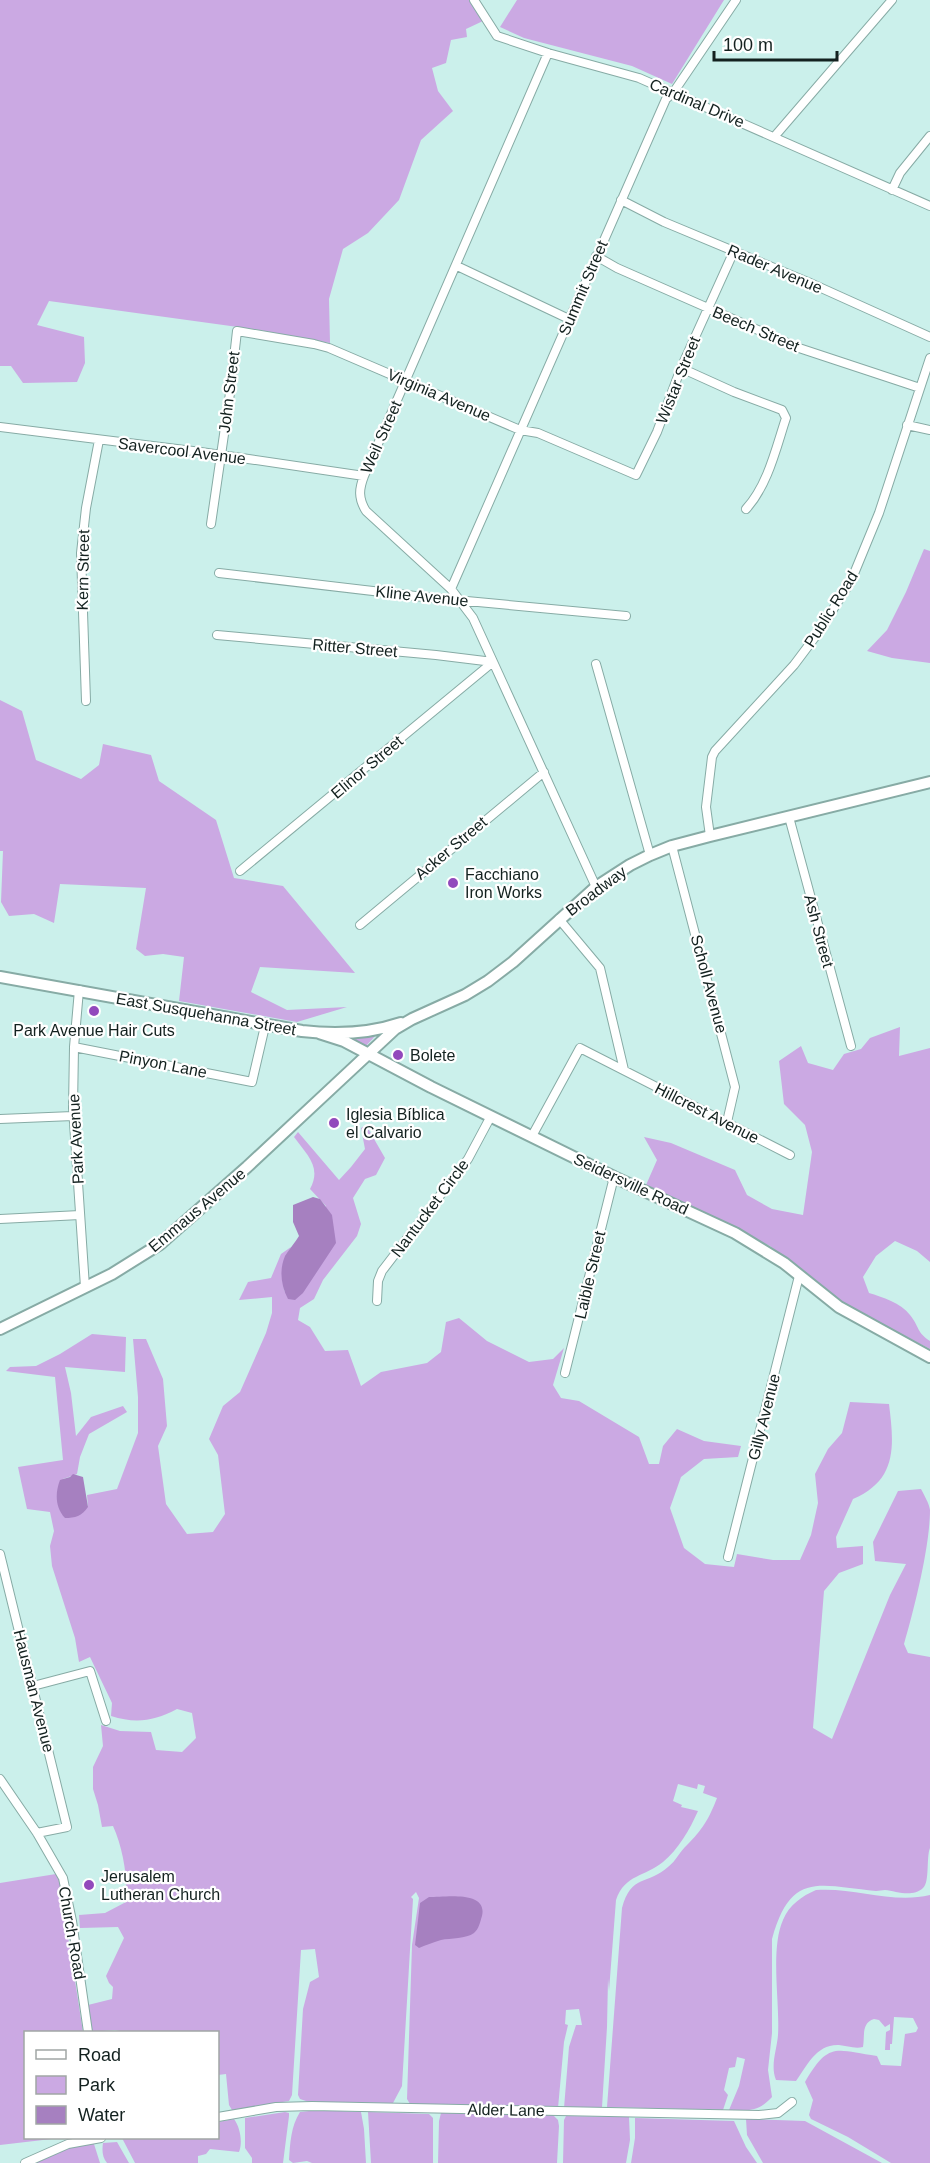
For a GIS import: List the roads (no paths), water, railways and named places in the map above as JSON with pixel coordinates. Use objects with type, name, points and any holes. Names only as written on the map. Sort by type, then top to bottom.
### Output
[{"type":"main road","name":"Broadway","points":[[368,1054],[395,1029],[412,1019],[440,1008],[488,981],[513,962],[596,887],[650,855],[672,846],[710,836],[930,782]]},
{"type":"main road","name":"East Susquehanna Street","points":[[0,977],[265,1026],[319,1033],[378,1029],[412,1019]]},
{"type":"main road","name":"Seidersville Road","points":[[319,1033],[344,1041],[614,1177],[735,1233],[767,1252],[839,1307],[930,1357]]},
{"type":"main road","name":"Emmaus Avenue","points":[[0,1329],[137,1260],[178,1229],[368,1054]]},
{"type":"street","name":"Cardinal Drive","points":[[474,0],[497,36],[548,53],[629,75],[930,206]]},
{"type":"street","name":"Summit Street","points":[[451,589],[666,99],[674,93],[736,0]]},
{"type":"street","points":[[774,137],[892,0]]},
{"type":"street","name":"Weil Street","points":[[548,53],[359,492],[366,511],[451,589],[473,618],[596,887]]},
{"type":"street","points":[[892,190],[900,173],[930,136]]},
{"type":"street","name":"Rader Avenue","points":[[621,200],[664,222],[808,282],[930,337]]},
{"type":"street","name":"Wistar Street","points":[[636,475],[657,432],[681,368],[734,251]]},
{"type":"street","name":"Beech Street","points":[[596,256],[617,268],[799,348],[920,388]]},
{"type":"street","points":[[457,266],[569,320]]},
{"type":"street","name":"Virginia Avenue","points":[[237,331],[314,344],[407,381],[519,430],[537,433],[636,475]]},
{"type":"street","name":"John Street","points":[[211,524],[237,331]]},
{"type":"street","name":"Public Road","points":[[710,836],[706,818],[706,790],[715,751],[794,665],[822,628],[851,581],[879,513],[930,358]]},
{"type":"street","points":[[681,368],[734,392],[782,410],[786,418],[769,470],[755,500],[746,509]]},
{"type":"street","points":[[907,425],[930,430]]},
{"type":"street","name":"Savercool Avenue","points":[[0,427],[364,476]]},
{"type":"street","name":"Kern Street","points":[[86,701],[81,553],[86,508],[99,440]]},
{"type":"street","name":"Kline Avenue","points":[[219,573],[461,601],[626,616]]},
{"type":"street","name":"Ritter Street","points":[[217,635],[493,662]]},
{"type":"street","name":"Elinor Street","points":[[240,871],[493,662]]},
{"type":"street","points":[[596,664],[650,855]]},
{"type":"street","name":"Acker Street","points":[[360,925],[544,772]]},
{"type":"street","name":"Ash Street","points":[[789,817],[851,1046]]},
{"type":"street","name":"Scholl Avenue","points":[[672,846],[735,1087],[727,1122]]},
{"type":"street","points":[[559,919],[600,968],[624,1070]]},
{"type":"street","name":"Park Avenue","points":[[79,990],[74,1047],[73,1116],[85,1287]]},
{"type":"street","name":"Pinyon Lane","points":[[74,1047],[252,1082],[265,1026]]},
{"type":"street","name":"Hillcrest Avenue","points":[[532,1136],[580,1048],[790,1155]]},
{"type":"street","points":[[0,1119],[73,1116]]},
{"type":"street","name":"Nantucket Circle","points":[[377,1301],[378,1281],[382,1270],[468,1159],[491,1116]]},
{"type":"street","name":"Laible Street","points":[[565,1373],[614,1177]]},
{"type":"street","points":[[0,1219],[80,1215]]},
{"type":"street","name":"Gilly Avenue","points":[[729,1557],[799,1276]]},
{"type":"street","name":"Hausman Avenue","points":[[0,1554],[67,1827],[37,1833]]},
{"type":"street","points":[[33,1686],[90,1671],[106,1721]]},
{"type":"street","name":"Church Road","points":[[0,1779],[37,1833],[63,1878],[72,1921],[88,2031]]},
{"type":"street","name":"Alder Lane","points":[[219,2116],[276,2107],[312,2106],[759,2115],[778,2113],[792,2102]]},
{"type":"street","points":[[25,2163],[68,2144],[96,2139]]},
{"type":"water","points":[[313,1197],[320,1199],[332,1215],[336,1243],[303,1293],[295,1300],[288,1299],[281,1272],[285,1256],[299,1236],[293,1222],[293,1205]]},
{"type":"water","points":[[73,1474],[83,1477],[88,1507],[78,1516],[65,1518],[58,1505],[57,1490],[60,1480]]},
{"type":"water","points":[[429,1897],[464,1897],[478,1902],[482,1908],[482,1916],[477,1930],[467,1936],[441,1940],[419,1948],[415,1945],[420,1903]]},
{"type":"place","name":"Facchiano Iron Works","points":[[453,883]]},
{"type":"place","name":"Park Avenue Hair Cuts","points":[[94,1011]]},
{"type":"place","name":"Bolete","points":[[398,1055]]},
{"type":"place","name":"Iglesia Bíblica el Calvario","points":[[334,1123]]},
{"type":"place","name":"Jerusalem Lutheran Church","points":[[89,1885]]}]
